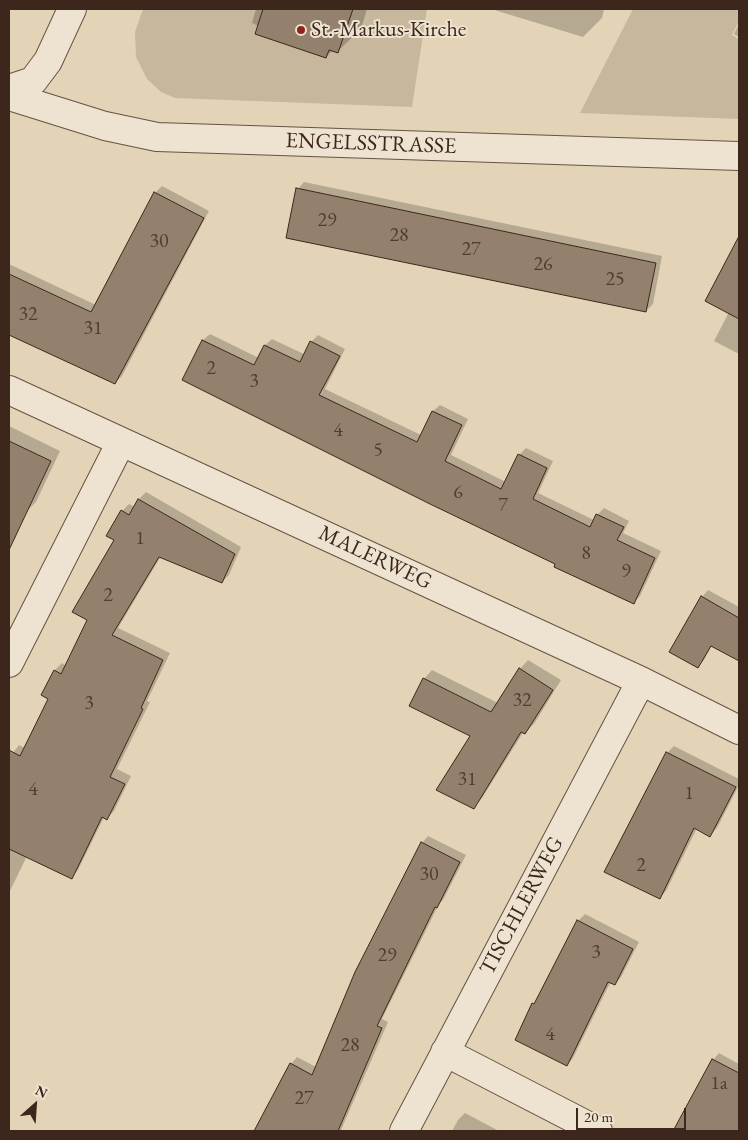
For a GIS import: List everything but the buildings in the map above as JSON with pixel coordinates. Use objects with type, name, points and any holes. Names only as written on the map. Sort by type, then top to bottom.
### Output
[{"type":"street","points":[[9,89],[33,81],[48,61],[72,9]]},
{"type":"street","name":"ENGELSSTRASSE","points":[[9,96],[106,126],[157,137],[739,156]]},
{"type":"street","name":"MALERWEG","points":[[9,390],[641,681],[739,730]]},
{"type":"street","points":[[9,663],[121,442]]},
{"type":"street","name":"TISCHLERWEG","points":[[404,1131],[641,681]]},
{"type":"street","points":[[445,1052],[598,1131]]},
{"type":"shaded area","points":[[143,9],[427,9],[412,107],[175,98],[161,92],[147,79],[136,57],[135,32]]},
{"type":"shaded area","points":[[633,9],[739,9],[739,21],[732,35],[739,39],[739,119],[580,113]]},
{"type":"place","name":"St.-Markus-Kirche","points":[[301,30]]}]
